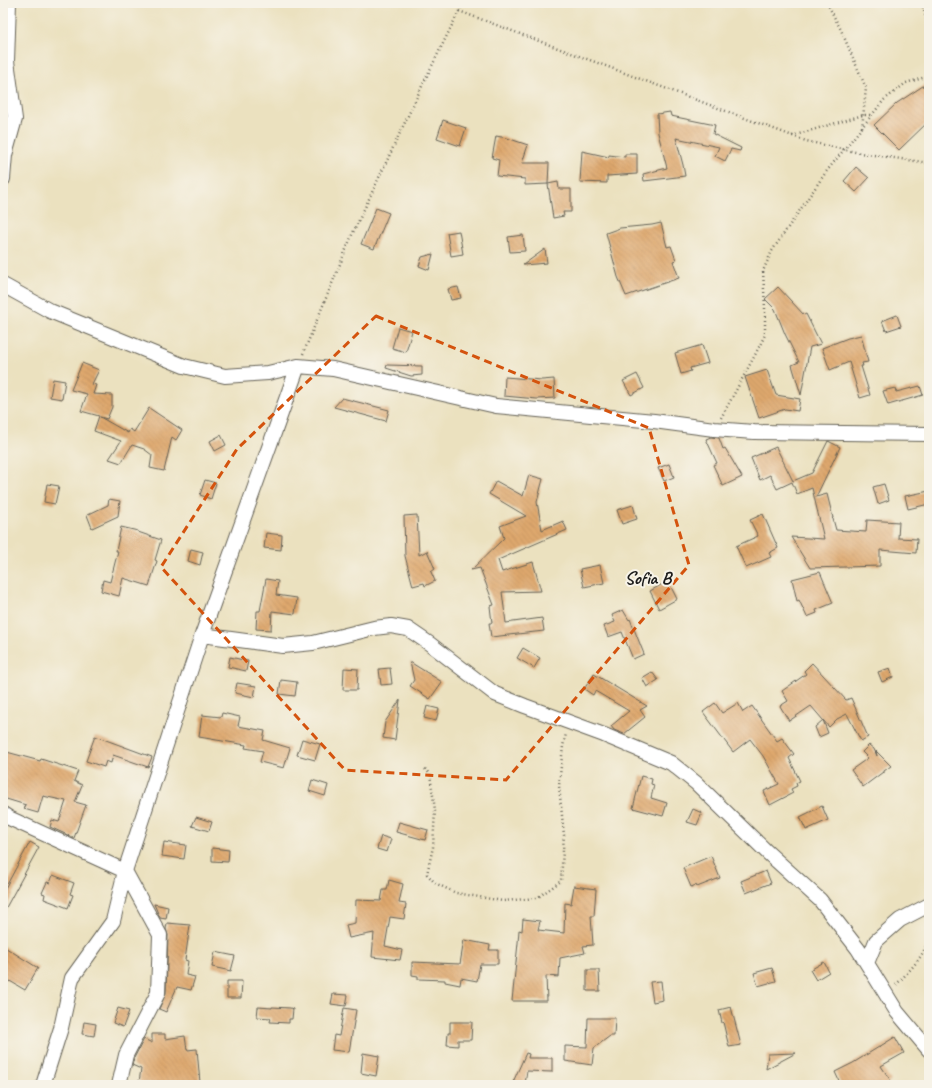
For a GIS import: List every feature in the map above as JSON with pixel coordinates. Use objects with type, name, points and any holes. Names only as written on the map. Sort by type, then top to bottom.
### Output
[{"type":"street","points":[[3,179],[5,156],[15,119],[7,61],[9,3]]},
{"type":"street","points":[[3,285],[50,311],[184,366],[225,376],[268,373],[298,366],[333,369],[496,406],[654,421],[714,430],[770,433],[929,434]]},
{"type":"street","points":[[43,1085],[61,1028],[72,978],[113,921],[125,871],[202,635],[298,366]]},
{"type":"street","points":[[202,635],[283,646],[313,643],[374,628],[391,626],[408,629],[495,694],[604,735],[671,763],[696,783],[767,852],[820,900],[867,963],[897,1012],[929,1050]]},
{"type":"street","points":[[5,819],[125,871],[160,935],[158,993],[126,1056],[119,1085]]},
{"type":"street","points":[[867,963],[876,941],[900,920],[929,905]]},
{"type":"street","points":[[850,939],[876,941]]},
{"type":"path","points":[[298,366],[352,235],[463,3]]},
{"type":"path","points":[[827,3],[841,30],[866,88],[862,128]]},
{"type":"path","points":[[922,3],[929,30]]},
{"type":"path","points":[[458,11],[806,141],[844,150],[929,163]]},
{"type":"path","points":[[714,430],[765,335],[763,271],[772,251],[826,172],[884,100],[906,83],[929,76]]},
{"type":"path","points":[[792,136],[863,115],[873,115]]},
{"type":"path","points":[[425,770],[430,774],[435,810],[433,847],[427,874],[435,883],[456,893],[503,901],[537,898],[561,881],[564,835],[559,786],[563,746],[571,723]]},
{"type":"path","points":[[886,994],[909,971],[923,953],[929,937]]},
{"type":"highlighted area","points":[[376,316],[649,428],[689,565],[506,780],[345,770],[161,567],[237,449]]},
{"type":"building","points":[[929,82],[929,121],[899,150],[874,125],[897,103]]},
{"type":"building","points":[[670,112],[671,116],[715,125],[713,134],[741,148],[740,151],[731,149],[725,161],[715,156],[719,147],[676,138],[685,176],[644,181],[643,174],[667,168],[658,133],[657,114]]},
{"type":"building","points":[[443,120],[466,128],[460,146],[437,138]]},
{"type":"building","points":[[496,136],[528,145],[522,163],[549,163],[548,184],[525,185],[525,179],[497,176],[499,160],[492,158]]},
{"type":"building","points":[[582,151],[609,157],[609,155],[625,157],[625,154],[637,154],[637,174],[607,176],[607,183],[580,182]]},
{"type":"building","points":[[856,167],[869,178],[856,192],[844,181]]},
{"type":"building","points":[[558,182],[559,189],[571,189],[571,212],[563,212],[564,216],[553,218],[548,184]]},
{"type":"building","points":[[376,208],[389,213],[374,249],[361,244]]},
{"type":"building","points":[[661,223],[667,247],[671,246],[676,260],[673,261],[679,278],[626,296],[618,277],[606,233],[620,228]]},
{"type":"building","points":[[459,231],[463,254],[451,256],[447,233]]},
{"type":"building","points":[[523,235],[525,251],[510,252],[508,237]]},
{"type":"building","points":[[545,249],[547,263],[523,265]]},
{"type":"building","points":[[433,254],[429,270],[419,266],[422,257]]},
{"type":"building","points":[[458,287],[461,298],[451,300],[448,289]]},
{"type":"building","points":[[778,287],[804,315],[806,314],[821,344],[810,347],[801,395],[792,365],[799,362],[785,334],[775,309],[765,299]]},
{"type":"building","points":[[897,315],[901,326],[886,331],[882,321]]},
{"type":"building","points":[[398,327],[412,331],[406,352],[392,348]]},
{"type":"building","points":[[861,335],[868,362],[862,363],[863,366],[861,366],[870,395],[860,398],[849,362],[830,370],[822,348],[848,338]]},
{"type":"building","points":[[702,345],[708,363],[690,368],[691,371],[681,374],[675,353]]},
{"type":"building","points":[[82,363],[99,370],[92,384],[96,385],[93,394],[112,395],[112,407],[107,419],[100,417],[128,433],[130,429],[134,432],[149,408],[182,430],[176,440],[172,437],[164,471],[150,468],[152,455],[144,449],[132,445],[121,463],[109,459],[121,441],[94,431],[99,416],[81,411],[87,394],[71,390]]},
{"type":"building","points":[[387,365],[422,366],[422,375],[411,376],[386,368]]},
{"type":"building","points":[[767,370],[776,395],[800,399],[798,411],[785,409],[759,418],[745,377]]},
{"type":"building","points":[[637,374],[644,388],[631,395],[623,381]]},
{"type":"building","points":[[505,377],[542,380],[554,379],[555,398],[537,399],[504,396]]},
{"type":"building","points":[[53,379],[65,381],[62,399],[50,397]]},
{"type":"building","points":[[920,386],[923,395],[888,405],[883,391],[895,388],[896,392]]},
{"type":"building","points":[[342,398],[389,410],[386,421],[334,407]]},
{"type":"building","points":[[221,435],[226,445],[215,451],[210,441]]},
{"type":"building","points":[[711,437],[719,438],[723,449],[725,448],[742,477],[723,486],[713,465],[717,463],[706,439]]},
{"type":"building","points":[[828,441],[840,447],[816,497],[827,494],[836,530],[866,532],[867,520],[899,522],[898,538],[917,539],[916,553],[880,550],[880,566],[810,568],[791,537],[824,539],[812,488],[797,494],[792,482],[777,489],[770,475],[760,480],[751,458],[776,447],[793,481],[812,473]]},
{"type":"building","points":[[669,464],[674,477],[664,481],[658,468]]},
{"type":"building","points":[[529,475],[543,479],[537,502],[542,530],[563,521],[567,530],[498,560],[502,572],[533,562],[541,591],[502,592],[506,623],[542,618],[544,631],[491,637],[489,623],[492,623],[490,606],[494,605],[480,568],[471,570],[504,538],[500,526],[526,516],[489,494],[496,481],[523,496]]},
{"type":"building","points":[[205,480],[216,483],[211,499],[200,495]]},
{"type":"building","points":[[47,484],[59,486],[55,504],[44,502]]},
{"type":"building","points":[[884,484],[889,500],[878,504],[873,487]]},
{"type":"building","points":[[929,491],[929,504],[908,509],[905,496]]},
{"type":"building","points":[[109,499],[120,501],[118,516],[92,528],[87,515],[108,505]]},
{"type":"building","points":[[633,505],[637,519],[622,524],[617,510]]},
{"type":"building","points":[[763,514],[778,548],[769,553],[771,557],[746,568],[736,546],[758,536],[750,520]]},
{"type":"building","points":[[417,515],[419,555],[427,551],[435,569],[431,572],[435,581],[425,586],[424,583],[413,586],[405,556],[404,516]]},
{"type":"building","points":[[121,527],[138,531],[161,540],[155,560],[157,561],[149,586],[123,578],[119,596],[101,591],[103,580],[110,582],[118,551],[116,551]]},
{"type":"building","points":[[266,533],[282,535],[281,550],[264,548]]},
{"type":"building","points":[[191,549],[203,552],[200,565],[188,561]]},
{"type":"building","points":[[600,565],[604,583],[584,587],[580,569]]},
{"type":"building","points":[[820,572],[833,603],[816,610],[817,613],[807,617],[799,600],[797,601],[792,579]]},
{"type":"building","points":[[266,579],[278,581],[276,595],[297,598],[295,614],[272,611],[271,630],[256,629],[257,611],[260,611]]},
{"type":"building","points":[[668,581],[677,599],[659,609],[650,591]]},
{"type":"building","points":[[623,610],[629,620],[630,619],[644,654],[633,659],[622,632],[608,637],[604,626],[615,622],[612,615]]},
{"type":"building","points":[[523,648],[540,658],[534,668],[517,658]]},
{"type":"building","points":[[230,657],[248,661],[246,671],[228,667]]},
{"type":"building","points":[[410,662],[442,682],[430,699],[410,686],[414,680]]},
{"type":"building","points":[[812,663],[846,700],[851,698],[868,737],[861,741],[847,714],[837,719],[829,727],[811,706],[789,721],[780,706],[788,701],[782,691],[806,674],[804,671]]},
{"type":"building","points":[[344,668],[358,669],[357,690],[343,690]]},
{"type":"building","points":[[390,668],[392,684],[381,685],[379,669]]},
{"type":"building","points":[[890,668],[893,677],[882,682],[878,672]]},
{"type":"building","points":[[652,672],[658,680],[647,687],[642,678]]},
{"type":"building","points":[[594,674],[647,706],[640,710],[645,717],[624,734],[614,730],[611,726],[629,711],[595,691],[593,695],[584,689]]},
{"type":"building","points":[[281,680],[297,682],[295,696],[279,694]]},
{"type":"building","points":[[237,683],[256,686],[254,697],[235,693]]},
{"type":"building","points":[[400,700],[395,740],[383,738],[385,722]]},
{"type":"building","points":[[715,703],[722,713],[738,703],[743,712],[752,706],[777,741],[782,738],[794,754],[789,758],[800,781],[796,783],[797,786],[791,789],[793,793],[770,805],[764,791],[779,784],[763,756],[750,739],[733,752],[703,712]]},
{"type":"building","points":[[427,706],[439,709],[436,721],[424,718]]},
{"type":"building","points":[[222,713],[240,717],[238,726],[265,731],[263,740],[290,748],[284,768],[260,762],[263,751],[245,748],[246,745],[199,737],[202,715],[221,717]]},
{"type":"building","points":[[823,720],[828,733],[819,737],[815,727]]},
{"type":"building","points":[[95,736],[152,757],[148,767],[113,755],[111,763],[106,761],[104,767],[86,761]]},
{"type":"building","points":[[302,739],[320,744],[315,760],[297,755]]},
{"type":"building","points":[[869,745],[874,749],[877,756],[876,751],[891,766],[884,771],[884,773],[883,772],[863,787],[851,770],[868,758],[862,752]]},
{"type":"building","points":[[3,751],[40,761],[41,759],[78,771],[74,781],[82,785],[75,802],[86,805],[74,838],[50,827],[52,820],[59,822],[66,801],[43,796],[38,813],[24,809],[26,805],[3,798]]},
{"type":"building","points":[[641,776],[652,779],[651,784],[654,785],[651,798],[667,803],[663,816],[633,808]]},
{"type":"building","points":[[312,780],[328,785],[325,796],[309,791]]},
{"type":"building","points":[[822,806],[828,820],[806,830],[800,817]]},
{"type":"building","points":[[693,809],[702,813],[697,825],[687,822]]},
{"type":"building","points":[[196,817],[212,822],[209,831],[192,826]]},
{"type":"building","points":[[399,822],[428,830],[425,840],[396,832]]},
{"type":"building","points":[[381,836],[391,839],[387,852],[377,849]]},
{"type":"building","points":[[30,842],[39,847],[3,913],[3,892]]},
{"type":"building","points":[[164,842],[186,845],[184,859],[162,856]]},
{"type":"building","points":[[212,848],[229,850],[228,862],[212,861]]},
{"type":"building","points":[[711,856],[720,878],[697,887],[696,885],[691,887],[683,868]]},
{"type":"building","points":[[766,871],[771,883],[746,893],[741,881]]},
{"type":"building","points":[[53,875],[74,883],[70,894],[73,895],[68,908],[44,899],[45,894],[42,893],[47,882],[50,883]]},
{"type":"building","points":[[389,880],[403,884],[399,903],[406,904],[404,919],[390,917],[385,946],[402,950],[400,960],[372,957],[374,933],[349,938],[346,925],[355,923],[356,900],[381,901],[383,890],[387,890]]},
{"type":"building","points":[[574,886],[596,889],[594,916],[591,916],[593,945],[583,946],[585,953],[560,958],[559,977],[546,976],[547,1001],[512,1001],[519,930],[522,931],[523,919],[540,921],[538,930],[564,933],[565,903],[571,904]]},
{"type":"building","points":[[154,904],[168,907],[166,919],[160,918]]},
{"type":"building","points":[[167,923],[190,925],[185,960],[188,961],[186,975],[195,977],[191,990],[177,987],[166,1012],[159,1009],[166,993]]},
{"type":"building","points":[[464,940],[490,945],[489,950],[498,950],[498,964],[480,964],[477,981],[461,978],[460,985],[445,982],[445,980],[418,979],[418,976],[412,975],[412,962],[460,964]]},
{"type":"building","points":[[3,946],[38,968],[25,990],[3,977]]},
{"type":"building","points":[[215,952],[235,956],[231,971],[212,967]]},
{"type":"building","points":[[824,962],[829,972],[816,980],[810,970]]},
{"type":"building","points":[[772,968],[776,981],[758,986],[754,973]]},
{"type":"building","points":[[587,970],[599,970],[600,991],[587,991]]},
{"type":"building","points":[[227,981],[242,981],[241,998],[227,998]]},
{"type":"building","points":[[661,981],[663,1000],[653,1002],[650,982]]},
{"type":"building","points":[[333,994],[348,995],[346,1006],[331,1004]]},
{"type":"building","points":[[258,1007],[293,1009],[292,1019],[289,1019],[289,1023],[270,1022],[271,1018],[257,1017]]},
{"type":"building","points":[[731,1007],[741,1045],[729,1047],[719,1010]]},
{"type":"building","points":[[118,1008],[129,1011],[123,1027],[113,1023]]},
{"type":"building","points":[[344,1008],[356,1010],[349,1052],[332,1050],[334,1035],[339,1036]]},
{"type":"building","points":[[588,1018],[615,1018],[614,1036],[610,1036],[594,1048],[592,1065],[565,1061],[565,1046],[587,1047]]},
{"type":"building","points":[[84,1022],[96,1024],[94,1036],[82,1034]]},
{"type":"building","points":[[450,1022],[472,1022],[471,1040],[458,1040],[458,1046],[447,1045],[448,1033],[450,1033]]},
{"type":"building","points":[[152,1034],[165,1034],[165,1039],[185,1036],[187,1050],[197,1049],[200,1083],[163,1085],[139,1082],[141,1069],[132,1065],[144,1039],[152,1043]]},
{"type":"building","points":[[895,1037],[904,1053],[881,1066],[891,1081],[885,1085],[841,1085],[835,1072],[853,1063]]},
{"type":"building","points":[[363,1053],[379,1056],[376,1076],[361,1073]]},
{"type":"building","points":[[526,1053],[529,1054],[528,1058],[552,1058],[552,1072],[527,1071],[525,1084],[513,1082]]},
{"type":"building","points":[[796,1053],[766,1069],[768,1054]]},
{"type":"district","name":"Sofia B","points":[[648,577]]}]
